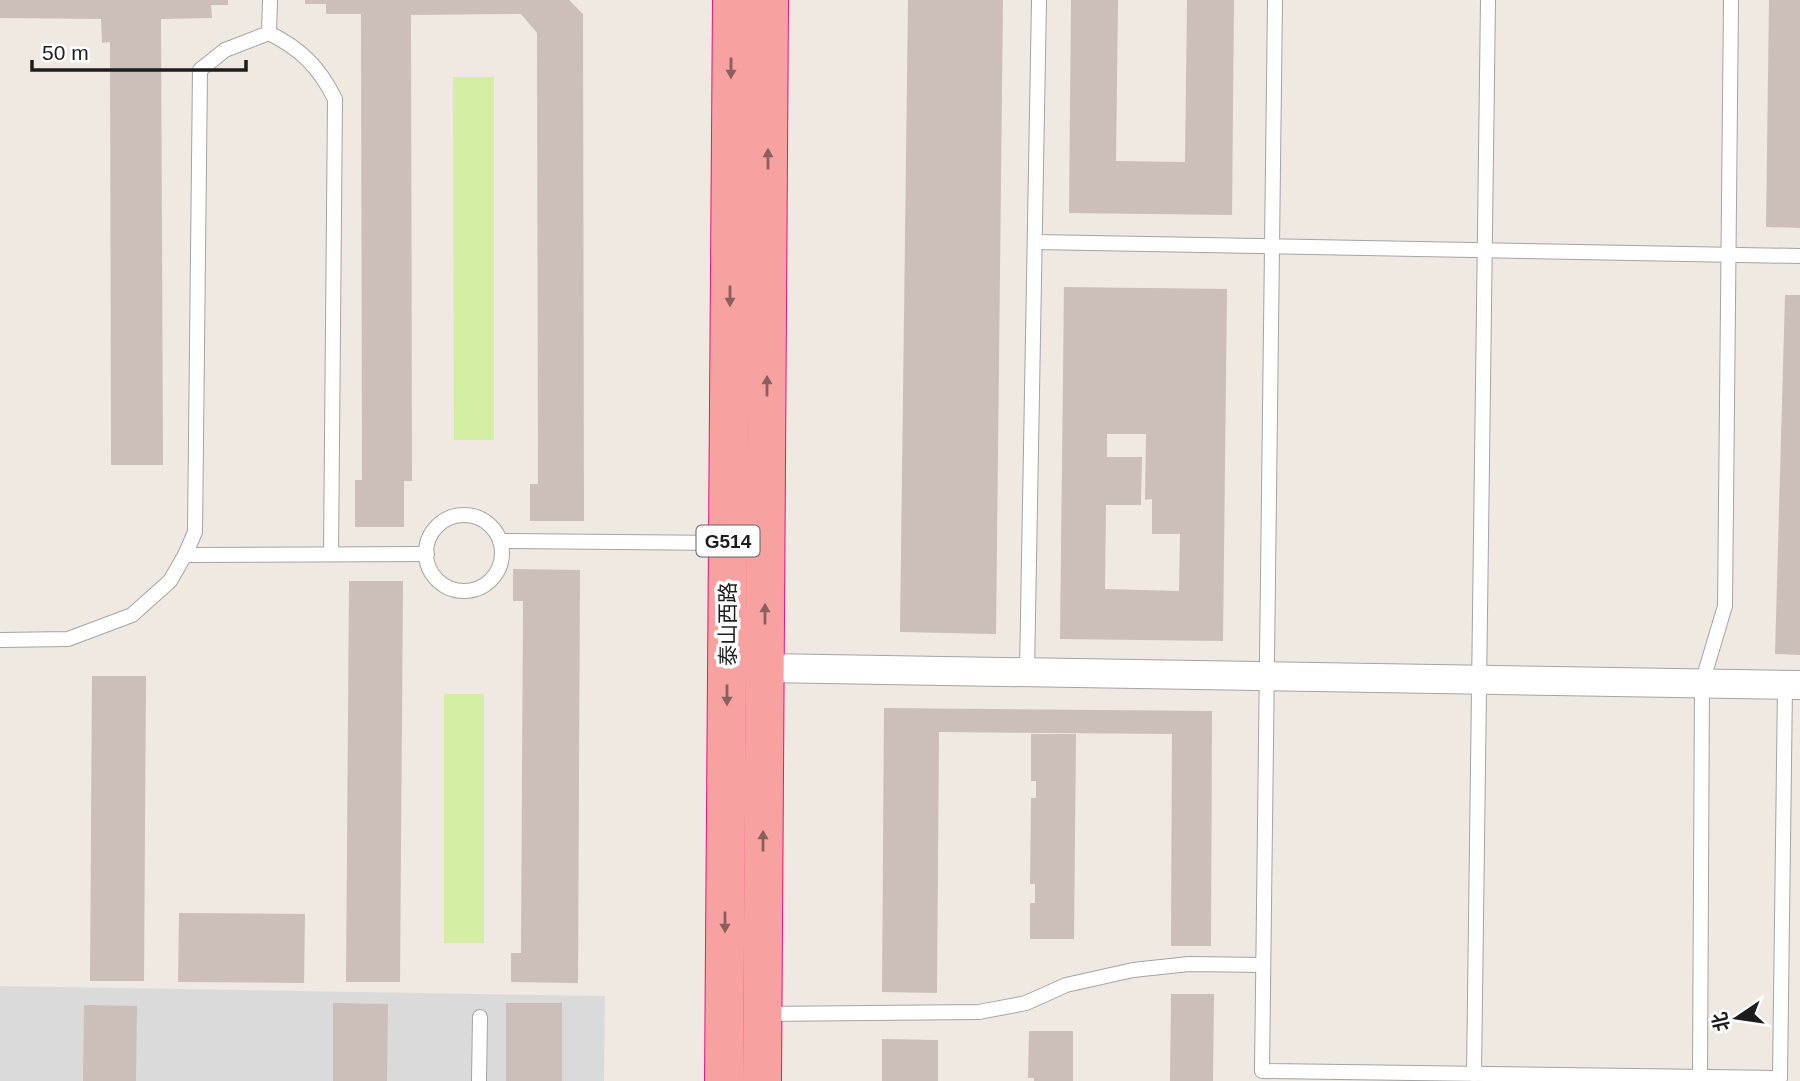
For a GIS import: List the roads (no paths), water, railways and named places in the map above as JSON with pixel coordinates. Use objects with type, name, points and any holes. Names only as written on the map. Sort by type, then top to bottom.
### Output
[{"type":"highway","name":"泰山西路","points":[[724,1081],[732,0]]},
{"type":"highway","name":"泰山西路","points":[[762,1081],[769,0]]},
{"type":"street","points":[[765,668],[1792,685]]},
{"type":"lane","points":[[269,33],[270,0]]},
{"type":"lane","points":[[1027,672],[1039,0]]},
{"type":"lane","points":[[1275,0],[1262,1071],[1780,1078],[1792,685]]},
{"type":"lane","points":[[1474,1074],[1488,0]]},
{"type":"lane","points":[[1700,1077],[1702,683],[1725,606],[1731,0]]},
{"type":"lane","points":[[0,640],[68,639],[132,615],[170,581],[185,555],[195,532],[200,70],[225,50],[269,33],[296,47],[304,55],[321,73],[335,99],[331,554]]},
{"type":"lane","points":[[1035,242],[1800,256]]},
{"type":"lane","points":[[460,514],[475,516],[488,523],[500,541],[500,564],[494,577],[482,586],[468,590],[443,584],[429,566],[427,554],[432,532],[440,524],[460,514]]},
{"type":"lane","points":[[500,541],[728,543]]},
{"type":"lane","points":[[185,555],[427,554]]},
{"type":"lane","points":[[762,1014],[979,1012],[1005,1009],[1026,1003],[1066,985],[1133,970],[1189,964],[1263,965]]},
{"type":"lane","points":[[479,1081],[480,1017]]}]
